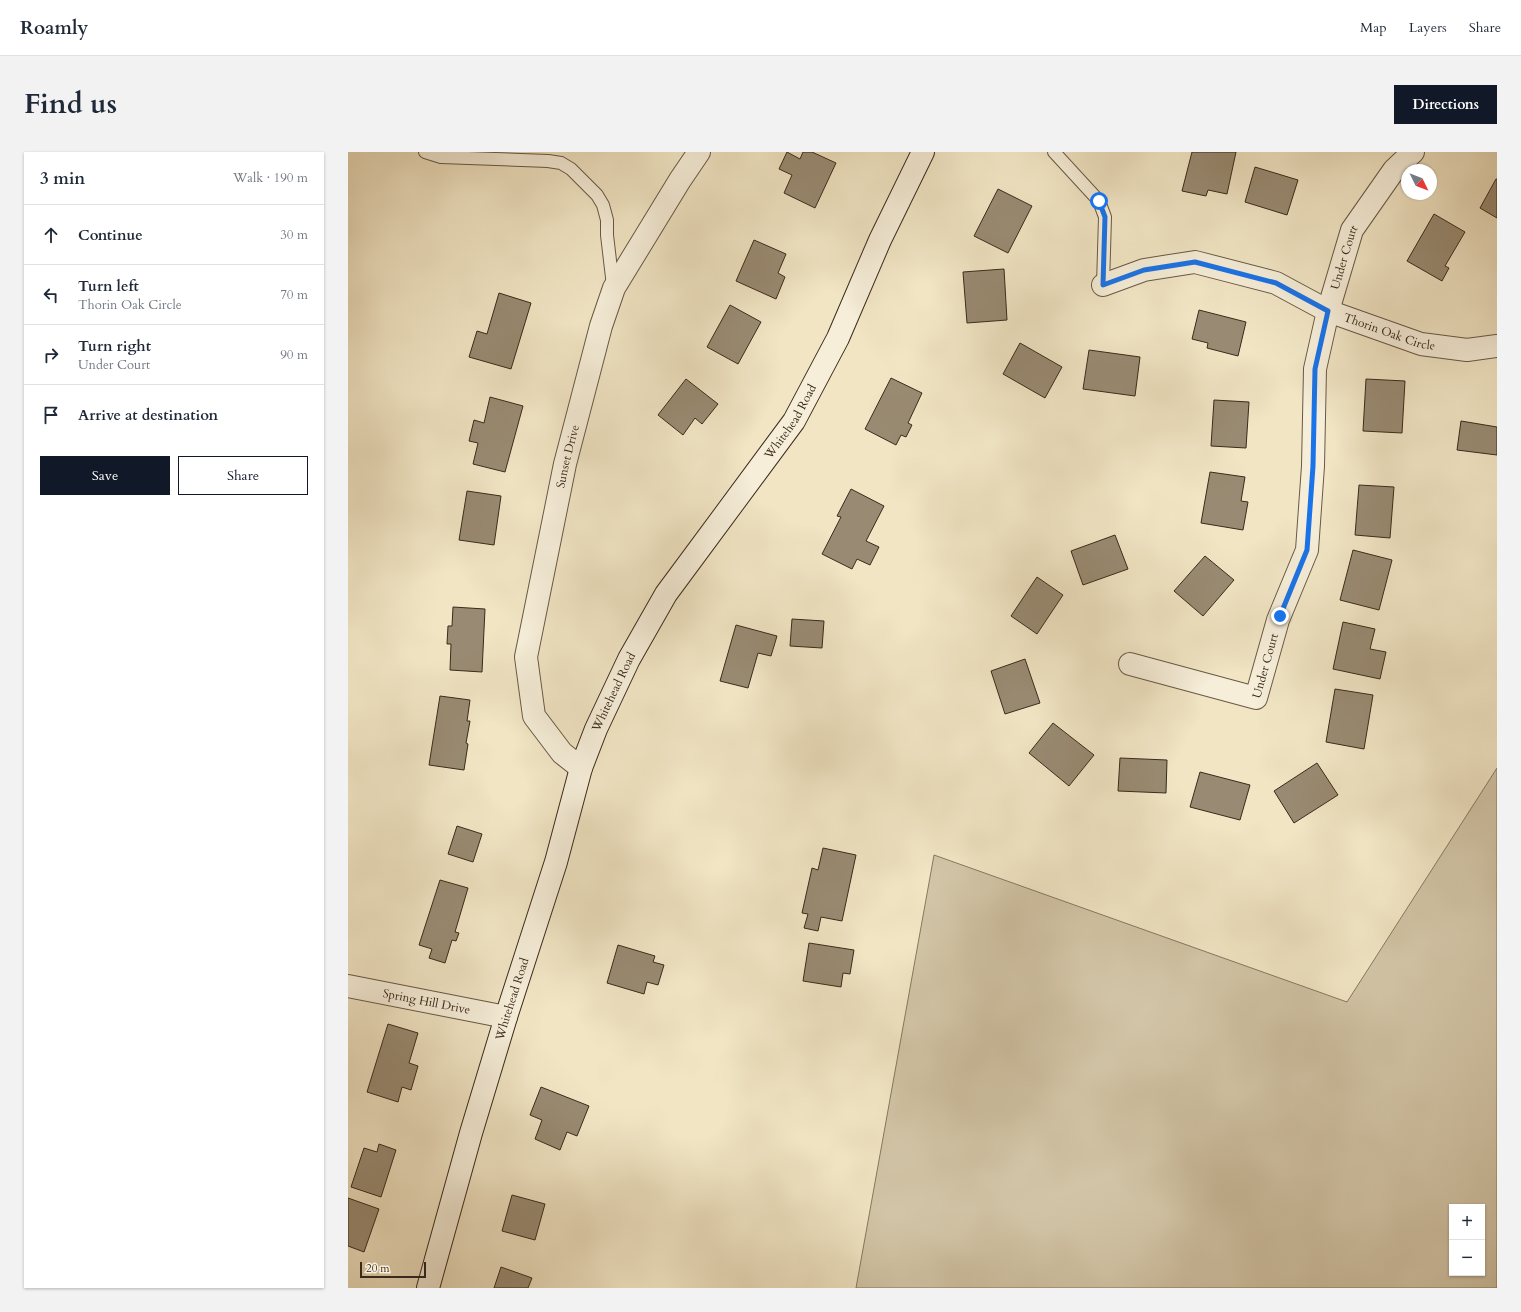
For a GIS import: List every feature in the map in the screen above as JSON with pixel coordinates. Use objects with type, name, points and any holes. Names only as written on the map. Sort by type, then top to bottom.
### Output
[{"type":"street","name":"Sunset Drive","points":[[581,768],[562,752],[534,716],[526,658],[565,464],[601,326],[614,288],[680,180],[699,152]]},
{"type":"street","name":"Whitehead Road","points":[[428,1288],[471,1133],[506,1017],[556,862],[581,768],[596,729],[629,659],[666,594],[794,422],[838,338],[880,240],[924,152]]},
{"type":"street","name":"Under Court","points":[[1130,664],[1256,698],[1278,620],[1307,550],[1313,466],[1315,369],[1328,311],[1352,230],[1394,170],[1413,152]]},
{"type":"street","name":"Thorin Oak Circle","points":[[1103,285],[1144,270],[1195,262],[1276,283],[1328,311],[1421,344],[1467,350],[1497,346]]},
{"type":"street","name":"Spring Hill Drive","points":[[348,986],[506,1017]]},
{"type":"lane","points":[[425,152],[441,157],[548,161],[560,163],[571,169],[596,194],[603,206],[607,220],[607,235],[614,288]]},
{"type":"lane","points":[[1054,152],[1099,201],[1105,217],[1103,285]]},
{"type":"shaded area","points":[[1497,768],[1497,1288],[856,1288],[934,855],[1347,1002]]},
{"type":"building","points":[[787,152],[800,159],[803,152],[812,152],[836,163],[815,208],[784,193],[792,175],[779,169]]},
{"type":"building","points":[[1192,152],[1236,152],[1227,194],[1208,190],[1206,196],[1182,191]]},
{"type":"building","points":[[1255,167],[1298,180],[1287,215],[1245,202]]},
{"type":"building","points":[[1497,179],[1497,218],[1480,208]]},
{"type":"building","points":[[998,189],[1032,206],[1008,253],[974,236]]},
{"type":"building","points":[[1434,214],[1465,232],[1445,266],[1449,268],[1442,281],[1407,261]]},
{"type":"building","points":[[754,240],[786,254],[778,273],[785,277],[776,299],[736,281]]},
{"type":"building","points":[[1004,269],[1007,320],[967,323],[963,272]]},
{"type":"building","points":[[499,293],[531,303],[511,369],[469,357],[477,331],[487,334]]},
{"type":"building","points":[[730,305],[761,322],[738,364],[707,347]]},
{"type":"building","points":[[1199,310],[1246,322],[1238,356],[1207,348],[1208,343],[1192,339]]},
{"type":"building","points":[[1020,343],[1062,367],[1045,398],[1003,374]]},
{"type":"building","points":[[1089,350],[1140,357],[1135,396],[1083,389]]},
{"type":"building","points":[[891,378],[922,393],[908,423],[912,425],[906,437],[901,435],[896,445],[865,429]]},
{"type":"building","points":[[686,379],[718,404],[702,424],[695,418],[683,435],[658,415]]},
{"type":"building","points":[[1366,379],[1405,381],[1402,433],[1363,431]]},
{"type":"building","points":[[490,397],[523,406],[505,472],[473,464],[478,443],[469,441],[474,420],[484,423]]},
{"type":"building","points":[[1214,400],[1249,402],[1246,448],[1211,446]]},
{"type":"building","points":[[1461,421],[1497,427],[1497,455],[1457,450]]},
{"type":"building","points":[[1210,472],[1245,477],[1241,501],[1248,502],[1243,530],[1201,523]]},
{"type":"building","points":[[1359,485],[1394,487],[1390,538],[1355,535]]},
{"type":"building","points":[[851,489],[884,506],[866,541],[879,547],[870,565],[857,559],[852,569],[822,554],[841,517],[837,516]]},
{"type":"building","points":[[467,491],[501,496],[494,545],[459,540]]},
{"type":"building","points":[[1115,535],[1128,569],[1083,585],[1071,551]]},
{"type":"building","points":[[1353,550],[1392,560],[1379,610],[1340,600]]},
{"type":"building","points":[[1205,556],[1234,580],[1203,616],[1174,591]]},
{"type":"building","points":[[1037,577],[1063,595],[1037,634],[1011,616]]},
{"type":"building","points":[[453,607],[485,609],[482,672],[450,670],[451,644],[447,644],[448,626],[452,626]]},
{"type":"building","points":[[792,619],[824,621],[822,648],[790,646]]},
{"type":"building","points":[[1343,622],[1375,629],[1370,649],[1386,652],[1380,679],[1333,669]]},
{"type":"building","points":[[736,625],[777,636],[771,656],[758,653],[748,688],[720,681]]},
{"type":"building","points":[[1025,659],[1040,703],[1005,714],[991,671]]},
{"type":"building","points":[[1335,689],[1373,695],[1364,749],[1326,742]]},
{"type":"building","points":[[440,696],[470,700],[467,721],[470,721],[466,743],[468,744],[464,770],[429,765]]},
{"type":"building","points":[[1053,723],[1094,755],[1069,786],[1029,753]]},
{"type":"building","points":[[1120,758],[1167,760],[1166,793],[1118,791]]},
{"type":"building","points":[[1317,763],[1338,795],[1294,823],[1274,791]]},
{"type":"building","points":[[1200,772],[1250,785],[1240,820],[1190,807]]},
{"type":"building","points":[[457,826],[482,834],[473,862],[448,854]]},
{"type":"building","points":[[823,848],[856,855],[842,921],[821,917],[818,931],[804,928],[808,914],[802,913],[812,868],[818,870]]},
{"type":"building","points":[[440,880],[468,888],[455,932],[459,933],[456,941],[452,940],[445,963],[429,958],[432,949],[419,945]]},
{"type":"building","points":[[809,943],[854,950],[850,974],[843,973],[841,987],[803,981]]},
{"type":"building","points":[[618,945],[655,956],[653,962],[664,965],[658,985],[647,982],[644,994],[607,983]]},
{"type":"building","points":[[388,1024],[418,1033],[409,1063],[418,1066],[411,1090],[402,1087],[398,1102],[367,1092]]},
{"type":"building","points":[[541,1087],[589,1106],[577,1136],[567,1132],[560,1150],[535,1139],[542,1120],[530,1115]]},
{"type":"building","points":[[379,1144],[396,1150],[381,1197],[351,1187],[364,1148],[377,1152]]},
{"type":"building","points":[[512,1195],[545,1204],[535,1240],[502,1231]]},
{"type":"building","points":[[348,1198],[379,1209],[364,1252],[348,1246]]},
{"type":"building","points":[[501,1267],[532,1278],[528,1288],[494,1288]]},
{"type":"route","points":[[1099,201],[1105,217],[1103,285],[1144,270],[1195,262],[1276,283],[1328,311],[1315,369],[1313,466],[1307,550],[1280,616]]}]
